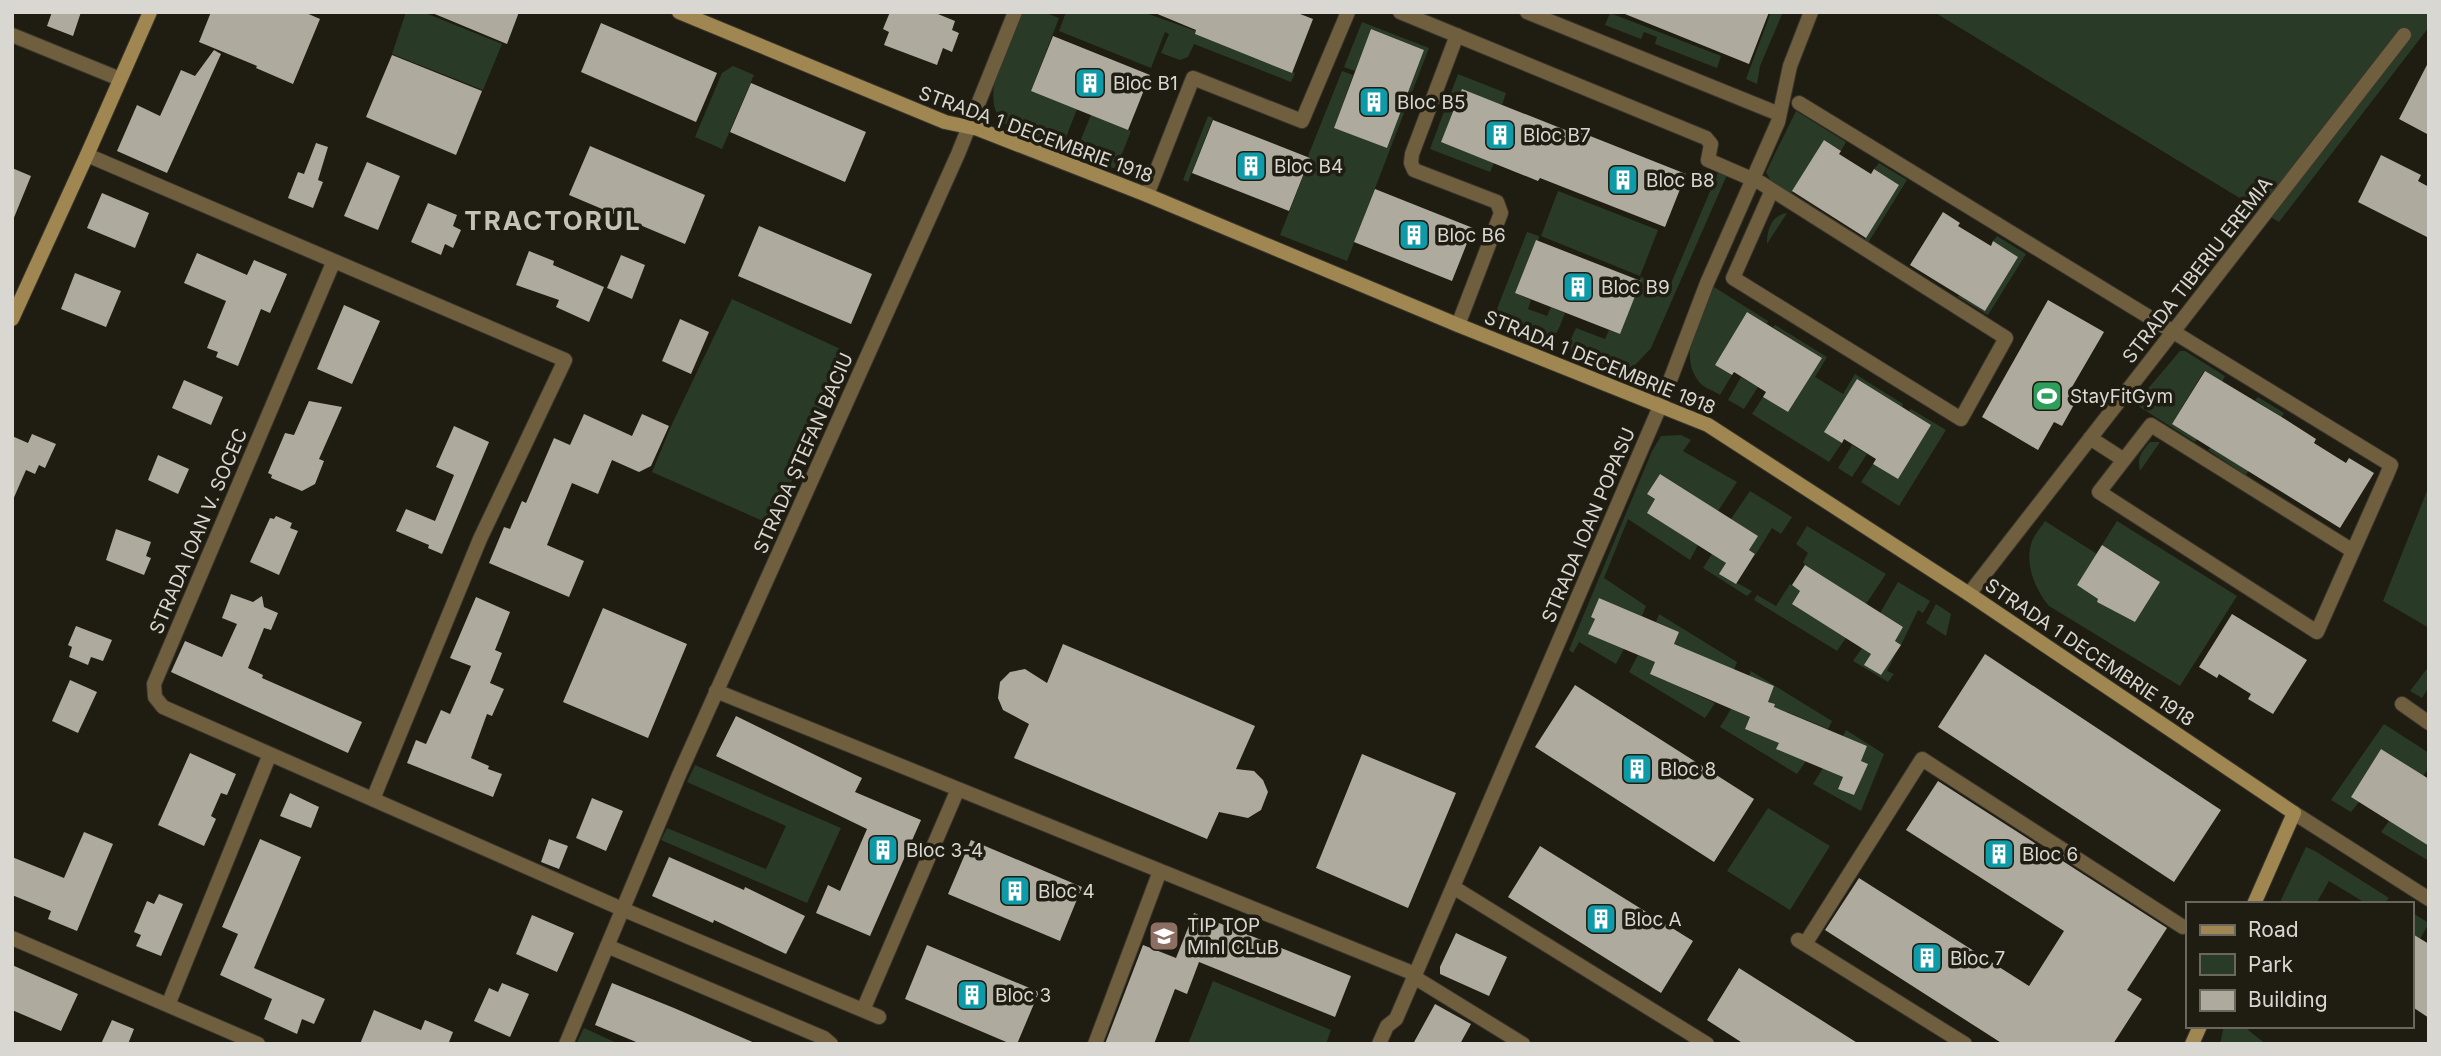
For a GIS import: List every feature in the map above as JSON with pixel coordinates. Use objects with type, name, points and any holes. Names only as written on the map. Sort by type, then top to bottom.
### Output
[{"type":"street","points":[[12,319],[150,12]]},
{"type":"street","name":"STRADA 1 DECEMBRIE 1918","points":[[679,12],[945,122],[978,129],[1147,195],[1458,326],[1661,404],[1708,425],[1969,594],[2294,813],[2429,899]]},
{"type":"street","name":"STRADA ȘTEFAN BACIU","points":[[566,1044],[716,691],[912,259],[1015,12]]},
{"type":"street","points":[[1147,195],[1193,78],[1302,121],[1348,12]]},
{"type":"street","points":[[1400,12],[1706,138],[1711,144],[1708,160],[1752,178],[1772,190],[2006,338],[1961,419],[1733,278],[1772,190]]},
{"type":"street","points":[[1527,12],[1779,114]]},
{"type":"street","name":"STRADA IOAN POPASU","points":[[1379,1044],[1387,1026],[1396,1019],[1415,976],[1661,404],[1707,283],[1778,122],[1790,66],[1811,12]]},
{"type":"street","points":[[12,35],[120,79]]},
{"type":"street","points":[[1457,35],[1412,154],[1411,163],[1414,170],[1497,202],[1500,206],[1501,213],[1458,326]]},
{"type":"street","name":"STRADA TIBERIU EREMIA","points":[[1969,594],[2404,35]]},
{"type":"street","points":[[1799,103],[2391,465],[2353,551],[2317,632],[2099,492],[2151,425],[2353,551]]},
{"type":"street","points":[[88,155],[333,263],[565,360],[480,538],[373,799]]},
{"type":"street","name":"STRADA IOAN V. SOCEC","points":[[270,754],[163,706],[155,697],[153,684],[333,263]]},
{"type":"street","points":[[2090,438],[2124,460]]},
{"type":"street","points":[[716,691],[1415,976],[1523,1044]]},
{"type":"street","points":[[2402,704],[2429,723]]},
{"type":"street","points":[[168,1005],[270,754],[622,909],[878,1017]]},
{"type":"street","points":[[1965,1044],[1802,942],[1922,759],[2183,927]]},
{"type":"street","points":[[863,1010],[958,789]]},
{"type":"street","points":[[2255,902],[2294,813]]},
{"type":"street","points":[[1095,1044],[1160,871]]},
{"type":"street","points":[[1453,887],[1707,1044]]},
{"type":"street","points":[[12,938],[258,1044]]},
{"type":"street","points":[[607,947],[824,1038],[831,1044]]},
{"type":"street","points":[[2192,1044],[2199,1028]]},
{"type":"green space","points":[[406,12],[423,12],[502,44],[483,90],[392,54]]},
{"type":"green space","points":[[1021,12],[1044,12],[1059,18],[1031,91],[1077,109],[1065,140],[1057,146],[1013,129],[1002,121],[995,110],[993,97],[998,66]]},
{"type":"green space","points":[[1066,12],[1143,12],[1196,31],[1195,34],[1295,73],[1291,82],[1194,44],[1188,57],[1180,60],[1161,53],[1169,34],[1165,32],[1151,68],[1059,31]]},
{"type":"green space","points":[[1771,12],[1783,12],[1760,66],[1757,84],[1746,79]]},
{"type":"green space","points":[[1934,12],[2429,12],[2429,27],[2279,222]]},
{"type":"green space","points":[[1610,13],[1721,56],[1717,68],[1655,44],[1657,37],[1644,32],[1641,39],[1605,25]]},
{"type":"green space","points":[[1362,22],[1429,48],[1347,261],[1280,235],[1342,71],[1353,75],[1334,128],[1387,148],[1424,50],[1371,29],[1355,71],[1344,67]]},
{"type":"green space","points":[[733,66],[754,75],[722,149],[695,137],[722,73]]},
{"type":"green space","points":[[1458,74],[1506,93],[1502,105],[1462,90],[1441,142],[1494,163],[1490,172],[1430,149]]},
{"type":"green space","points":[[1796,111],[1846,142],[1841,151],[1824,140],[1792,193],[1811,205],[1810,207],[1772,183],[1766,172]]},
{"type":"green space","points":[[1091,115],[1131,131],[1116,169],[1080,155],[1078,146]]},
{"type":"green space","points":[[1208,116],[1213,118],[1188,182],[1183,180]]},
{"type":"green space","points":[[1879,163],[1907,180],[1868,243],[1817,212],[1818,210],[1865,239],[1899,185],[1874,169]]},
{"type":"green space","points":[[1720,168],[1730,168],[1651,348],[1636,364],[1622,372],[1571,351],[1570,341],[1576,328],[1605,339],[1609,330],[1620,334],[1641,277],[1669,288]]},
{"type":"green space","points":[[1558,191],[1658,230],[1640,276],[1541,236]]},
{"type":"green space","points":[[1787,213],[1767,244],[1771,224],[1777,217]]},
{"type":"green space","points":[[1527,232],[1539,236],[1515,293],[1531,300],[1528,309],[1547,316],[1551,307],[1565,313],[1556,334],[1545,341],[1493,319]]},
{"type":"green space","points":[[1997,236],[2026,254],[1988,315],[1958,297],[1959,295],[1985,311],[2018,257],[1993,241]]},
{"type":"green space","points":[[1714,287],[1768,321],[1767,324],[1747,312],[1715,365],[1732,375],[1720,395],[1701,384],[1690,361],[1690,348],[1697,323]]},
{"type":"green space","points":[[732,299],[849,353],[772,525],[652,472]]},
{"type":"green space","points":[[1775,325],[1827,357],[1815,377],[1843,394],[1855,374],[1903,404],[1902,407],[1857,379],[1842,443],[1829,462],[1752,414],[1763,397],[1788,412],[1821,358],[1773,327]]},
{"type":"green space","points":[[2180,351],[2185,351],[2225,376],[2222,382],[2204,371],[2172,424],[2197,439],[2195,442],[2135,404]]},
{"type":"green space","points":[[1741,377],[1758,387],[1744,409],[1728,400]]},
{"type":"green space","points":[[2258,397],[2284,413],[2246,475],[2208,450],[2280,416],[2255,400]]},
{"type":"green space","points":[[1911,409],[1946,430],[1899,506],[1861,482],[1873,464],[1898,479],[1931,425],[1909,411]]},
{"type":"green space","points":[[1681,435],[1691,440],[1683,451],[1737,482],[1718,511],[1660,474],[1647,494],[1655,499],[1647,513],[1698,545],[1690,560],[1628,519],[1604,578],[1646,606],[1642,616],[1599,598],[1591,617],[1595,619],[1589,634],[1624,649],[1616,664],[1579,642],[1573,653],[1569,650],[1652,451],[1661,436]]},
{"type":"green space","points":[[2150,442],[2160,442],[2140,471],[2140,455]]},
{"type":"green space","points":[[1852,445],[1867,454],[1852,477],[1838,468]]},
{"type":"green space","points":[[2429,486],[2429,628],[2383,601]]},
{"type":"green space","points":[[1750,491],[1792,517],[1781,534],[1772,528],[1756,554],[1749,550],[1758,536],[1731,519]]},
{"type":"green space","points":[[2045,521],[2097,554],[2077,585],[2098,599],[2097,602],[2135,622],[2160,582],[2102,545],[2117,521],[2237,596],[2180,686],[2049,606],[2035,584],[2029,558],[2032,541]]},
{"type":"green space","points":[[1807,526],[1886,574],[1866,604],[1805,565],[1803,562],[1808,553],[1796,544]]},
{"type":"green space","points":[[1712,554],[1726,563],[1720,574],[1752,591],[1747,596],[1703,568]]},
{"type":"green space","points":[[1898,582],[1930,601],[1923,613],[1918,610],[1901,645],[1895,641],[1903,627],[1880,613]]},
{"type":"green space","points":[[1790,584],[1800,591],[1792,604],[1846,638],[1837,651],[1754,600],[1757,595],[1776,606]]},
{"type":"green space","points":[[1936,604],[1951,614],[1946,636],[1926,623]]},
{"type":"green space","points":[[1659,614],[1737,662],[1734,670],[1690,674],[1684,689],[1715,703],[1705,718],[1629,672],[1638,655],[1655,662],[1650,674],[1666,681],[1673,646],[1679,632],[1656,622]]},
{"type":"green space","points":[[1862,648],[1871,654],[1865,665],[1881,675],[1897,651],[1887,671],[1894,674],[1888,682],[1853,661]]},
{"type":"green space","points":[[2429,666],[2429,687],[2422,698],[2410,691]]},
{"type":"green space","points":[[1751,671],[1832,721],[1828,729],[1787,712],[1777,749],[1806,761],[1797,774],[1720,727],[1731,709],[1750,717],[1745,729],[1762,736],[1775,704],[1768,702],[1774,687],[1749,676]]},
{"type":"green space","points":[[2384,724],[2429,753],[2429,768],[2423,776],[2381,749],[2351,797],[2359,802],[2351,812],[2331,800]]},
{"type":"green space","points":[[1846,730],[1884,754],[1861,811],[1813,784],[1823,768],[1843,777],[1838,789],[1854,795],[1867,764],[1861,761],[1867,746],[1843,736]]},
{"type":"green space","points":[[695,765],[841,828],[807,903],[661,840],[667,828],[766,869],[786,826],[687,782]]},
{"type":"green space","points":[[1768,808],[1830,846],[1790,910],[1727,871]]},
{"type":"green space","points":[[2389,821],[2429,846],[2429,861],[2381,832]]},
{"type":"green space","points":[[2306,847],[2389,898],[2386,902],[2364,902],[2329,881],[2317,902],[2280,902]]},
{"type":"green space","points":[[2413,913],[2429,923],[2420,939],[2413,934]]},
{"type":"green space","points":[[1213,981],[1331,1030],[1326,1044],[1188,1044]]},
{"type":"green space","points":[[584,1028],[619,1044],[576,1044]]},
{"type":"green space","points":[[2224,1028],[2249,1028],[2248,1030],[2266,1044],[2220,1044]]},
{"type":"building","points":[[52,12],[81,12],[73,36],[47,26]]},
{"type":"building","points":[[211,12],[304,12],[320,19],[293,84],[199,42]]},
{"type":"building","points":[[430,12],[519,12],[507,44]]},
{"type":"building","points":[[890,12],[933,12],[955,21],[952,30],[959,33],[952,52],[943,48],[937,65],[884,45],[889,32],[883,29]]},
{"type":"building","points":[[1295,12],[1313,19],[1292,73],[1195,34],[1196,30],[1155,13]]},
{"type":"building","points":[[1620,12],[1769,12],[1749,64]]},
{"type":"building","points":[[601,23],[717,73],[696,122],[581,72]]},
{"type":"building","name":"Bloc B5","points":[[1371,29],[1424,50],[1387,148],[1334,128]]},
{"type":"building","name":"Bloc B1","points":[[1053,36],[1150,75],[1128,130],[1031,91]]},
{"type":"building","points":[[214,50],[221,54],[167,173],[117,151],[137,105],[160,116],[181,70],[195,76]]},
{"type":"building","points":[[392,55],[482,91],[456,155],[366,117]]},
{"type":"building","points":[[2429,61],[2429,135],[2399,119]]},
{"type":"building","points":[[751,83],[866,132],[845,182],[730,132]]},
{"type":"building","points":[[1462,89],[1686,174],[1665,227],[1441,142]]},
{"type":"building","name":"Bloc B4","points":[[1213,120],[1310,158],[1289,211],[1192,173]]},
{"type":"building","points":[[1824,140],[1841,151],[1839,154],[1871,174],[1874,169],[1899,185],[1866,238],[1792,191]]},
{"type":"building","points":[[316,143],[328,147],[318,180],[323,182],[313,208],[288,198],[298,172],[304,174]]},
{"type":"building","points":[[590,146],[705,195],[685,244],[569,195]]},
{"type":"building","points":[[2381,155],[2421,175],[2418,181],[2429,187],[2429,238],[2358,202]]},
{"type":"building","points":[[367,162],[400,176],[378,230],[344,216]]},
{"type":"building","points":[[12,168],[31,176],[13,220],[12,219]]},
{"type":"building","name":"Bloc B6","points":[[1375,189],[1473,228],[1452,281],[1354,242]]},
{"type":"building","points":[[102,193],[149,213],[135,248],[87,228]]},
{"type":"building","points":[[428,203],[457,215],[453,226],[461,230],[453,248],[445,244],[441,255],[411,242]]},
{"type":"building","points":[[1943,212],[1960,223],[1958,226],[1991,246],[1993,241],[2018,257],[1985,311],[1910,265]]},
{"type":"building","points":[[759,226],[872,274],[851,324],[738,276]]},
{"type":"building","name":"Bloc B9","points":[[1536,240],[1641,281],[1620,334],[1515,293]]},
{"type":"building","points":[[529,251],[554,261],[553,265],[604,287],[589,322],[556,307],[559,300],[516,285]]},
{"type":"building","points":[[197,253],[247,275],[254,260],[287,274],[270,313],[261,309],[238,366],[216,357],[218,352],[207,348],[226,301],[184,283]]},
{"type":"building","points":[[621,255],[645,265],[632,299],[607,288]]},
{"type":"building","points":[[75,273],[121,291],[106,327],[61,309]]},
{"type":"building","points":[[2048,300],[2104,332],[2072,387],[2081,392],[2062,426],[2054,422],[2038,450],[1982,417]]},
{"type":"building","points":[[344,305],[380,321],[352,384],[317,369]]},
{"type":"building","points":[[1747,312],[1822,358],[1788,412],[1763,397],[1766,392],[1734,372],[1732,375],[1715,365]]},
{"type":"building","points":[[680,319],[709,332],[691,374],[662,361]]},
{"type":"building","points":[[2205,371],[2316,439],[2314,443],[2346,463],[2349,458],[2374,473],[2340,528],[2172,424]]},
{"type":"building","points":[[1857,379],[1931,425],[1898,479],[1873,464],[1876,459],[1844,439],[1842,443],[1824,432]]},
{"type":"building","points":[[184,380],[223,397],[211,425],[172,408]]},
{"type":"building","points":[[309,401],[342,407],[319,459],[324,461],[315,484],[302,491],[271,478],[272,475],[268,473],[285,433],[294,435]]},
{"type":"building","points":[[584,414],[632,436],[642,414],[669,426],[651,466],[639,472],[612,460],[598,494],[572,483],[547,545],[584,561],[569,597],[489,563],[504,527],[510,529],[522,501],[526,503],[554,438],[570,445]]},
{"type":"building","points":[[454,426],[489,442],[442,554],[428,548],[429,545],[396,531],[406,509],[435,521],[454,475],[436,467]]},
{"type":"building","points":[[32,434],[56,444],[45,468],[39,465],[35,474],[26,470],[12,502],[12,436],[28,443]]},
{"type":"building","points":[[158,455],[189,469],[178,494],[148,480]]},
{"type":"building","points":[[1660,474],[1758,536],[1749,550],[1755,554],[1736,584],[1719,574],[1726,563],[1647,513],[1655,499],[1647,494]]},
{"type":"building","points":[[276,516],[292,523],[290,528],[298,531],[279,575],[250,562],[270,518],[274,519]]},
{"type":"building","points":[[116,529],[151,542],[146,556],[151,558],[144,575],[106,560]]},
{"type":"building","points":[[2102,545],[2160,582],[2135,622],[2097,602],[2098,599],[2077,585]]},
{"type":"building","points":[[1805,565],[1903,627],[1895,641],[1901,645],[1881,675],[1864,665],[1871,654],[1792,604],[1800,591],[1792,585]]},
{"type":"building","points":[[231,594],[253,602],[262,596],[264,607],[278,613],[271,630],[264,628],[248,668],[263,675],[262,678],[362,722],[348,753],[171,672],[185,641],[222,657],[237,624],[222,618]]},
{"type":"building","points":[[476,597],[510,612],[495,650],[502,653],[490,683],[504,689],[492,716],[487,714],[471,758],[502,774],[493,797],[407,763],[416,740],[426,744],[441,710],[450,714],[471,666],[450,658]]},
{"type":"building","points":[[1599,598],[1679,632],[1674,644],[1774,686],[1768,702],[1775,704],[1774,707],[1867,746],[1861,761],[1868,764],[1854,795],[1838,789],[1843,777],[1776,749],[1779,743],[1745,729],[1750,717],[1650,674],[1655,662],[1588,634],[1595,619],[1591,617]]},
{"type":"building","points":[[603,608],[687,644],[648,738],[563,702]]},
{"type":"building","points":[[2232,614],[2307,660],[2273,714],[2248,699],[2251,694],[2219,674],[2217,678],[2199,667]]},
{"type":"building","points":[[76,626],[112,640],[103,661],[91,657],[88,665],[69,657],[72,647],[68,645]]},
{"type":"building","points":[[1063,644],[1255,726],[1236,769],[1254,771],[1263,780],[1268,792],[1261,810],[1248,818],[1219,812],[1207,839],[1014,758],[1029,724],[1003,710],[998,698],[1000,682],[1010,672],[1025,669],[1047,683]]},
{"type":"building","points":[[1985,654],[2221,810],[2174,882],[1938,727]]},
{"type":"building","points":[[70,680],[97,692],[78,733],[52,721]]},
{"type":"building","name":"Bloc 8","points":[[1575,685],[1754,799],[1714,862],[1535,747]]},
{"type":"building","points":[[736,716],[862,778],[855,792],[921,820],[870,936],[816,913],[828,885],[840,891],[867,829],[716,756]]},
{"type":"building","points":[[2381,749],[2429,779],[2429,846],[2351,797]]},
{"type":"building","points":[[190,753],[236,774],[227,795],[221,793],[211,816],[216,819],[204,846],[158,825]]},
{"type":"building","points":[[1362,754],[1456,793],[1408,908],[1316,868]]},
{"type":"building","points":[[1938,781],[2167,928],[2127,990],[2142,999],[2113,1044],[2003,1044],[1825,930],[1859,878],[2029,986],[2064,931],[1906,830]]},
{"type":"building","points":[[290,793],[319,807],[311,828],[280,816]]},
{"type":"building","points":[[592,798],[623,811],[606,851],[576,838]]},
{"type":"building","points":[[84,832],[113,844],[77,931],[48,919],[51,911],[12,895],[12,857],[64,878]]},
{"type":"building","points":[[260,839],[301,857],[254,968],[325,999],[314,1024],[302,1019],[297,1034],[264,1019],[272,999],[220,975],[238,934],[222,927]]},
{"type":"building","points":[[549,839],[568,846],[559,869],[541,862]]},
{"type":"building","name":"Bloc 4","points":[[971,840],[1082,887],[1060,941],[948,894]]},
{"type":"building","name":"Bloc A","points":[[1540,846],[1693,941],[1661,993],[1508,897]]},
{"type":"building","points":[[669,857],[744,890],[745,887],[805,916],[786,954],[714,920],[713,923],[652,896]]},
{"type":"building","points":[[159,894],[183,904],[161,956],[136,946],[141,935],[134,932],[147,901],[154,904]]},
{"type":"building","points":[[1194,913],[1351,976],[1335,1017],[1199,962],[1187,994],[1175,989],[1154,1044],[1105,1044],[1143,945],[1176,958]]},
{"type":"building","points":[[532,915],[574,933],[557,972],[516,954]]},
{"type":"building","points":[[1456,933],[1507,957],[1489,996],[1440,974],[1440,967]]},
{"type":"building","points":[[2413,934],[2429,944],[2429,1018],[2413,1007]]},
{"type":"building","name":"Bloc 3","points":[[927,945],[1039,992],[1017,1044],[1011,1044],[905,999]]},
{"type":"building","points":[[12,965],[78,994],[61,1031],[12,1010]]},
{"type":"building","points":[[1739,968],[1859,1044],[1744,1044],[1707,1020]]},
{"type":"building","points":[[502,983],[529,994],[510,1037],[474,1021],[489,988],[498,992]]},
{"type":"building","points":[[612,983],[757,1044],[641,1044],[595,1025]]},
{"type":"building","points":[[1435,1004],[1471,1024],[1460,1044],[1413,1044]]},
{"type":"building","points":[[374,1010],[421,1030],[425,1020],[453,1032],[449,1042],[453,1044],[360,1044]]},
{"type":"building","points":[[112,1020],[134,1029],[128,1044],[101,1044]]},
{"type":"place","name":"Bloc B1","points":[[1090,83]]},
{"type":"place","name":"Bloc B5","points":[[1374,102]]},
{"type":"place","name":"Bloc B7","points":[[1500,135]]},
{"type":"place","name":"Bloc B4","points":[[1251,166]]},
{"type":"place","name":"Bloc B8","points":[[1623,180]]},
{"type":"place","name":"Bloc B6","points":[[1414,235]]},
{"type":"place","name":"Bloc B9","points":[[1578,287]]},
{"type":"place","name":"StayFitGym","points":[[2047,396]]},
{"type":"place","name":"Bloc 8","points":[[1637,769]]},
{"type":"place","name":"Bloc 3-4","points":[[883,850]]},
{"type":"place","name":"Bloc 6","points":[[1999,854]]},
{"type":"place","name":"Bloc 4","points":[[1015,891]]},
{"type":"place","name":"Bloc A","points":[[1601,919]]},
{"type":"place","name":"TIP TOP MInI CLuB","points":[[1164,936]]},
{"type":"place","name":"Bloc 7","points":[[1927,958]]},
{"type":"place","name":"Bloc 3","points":[[972,995]]},
{"type":"district","name":"TRACTORUL","points":[[553,221]]}]
